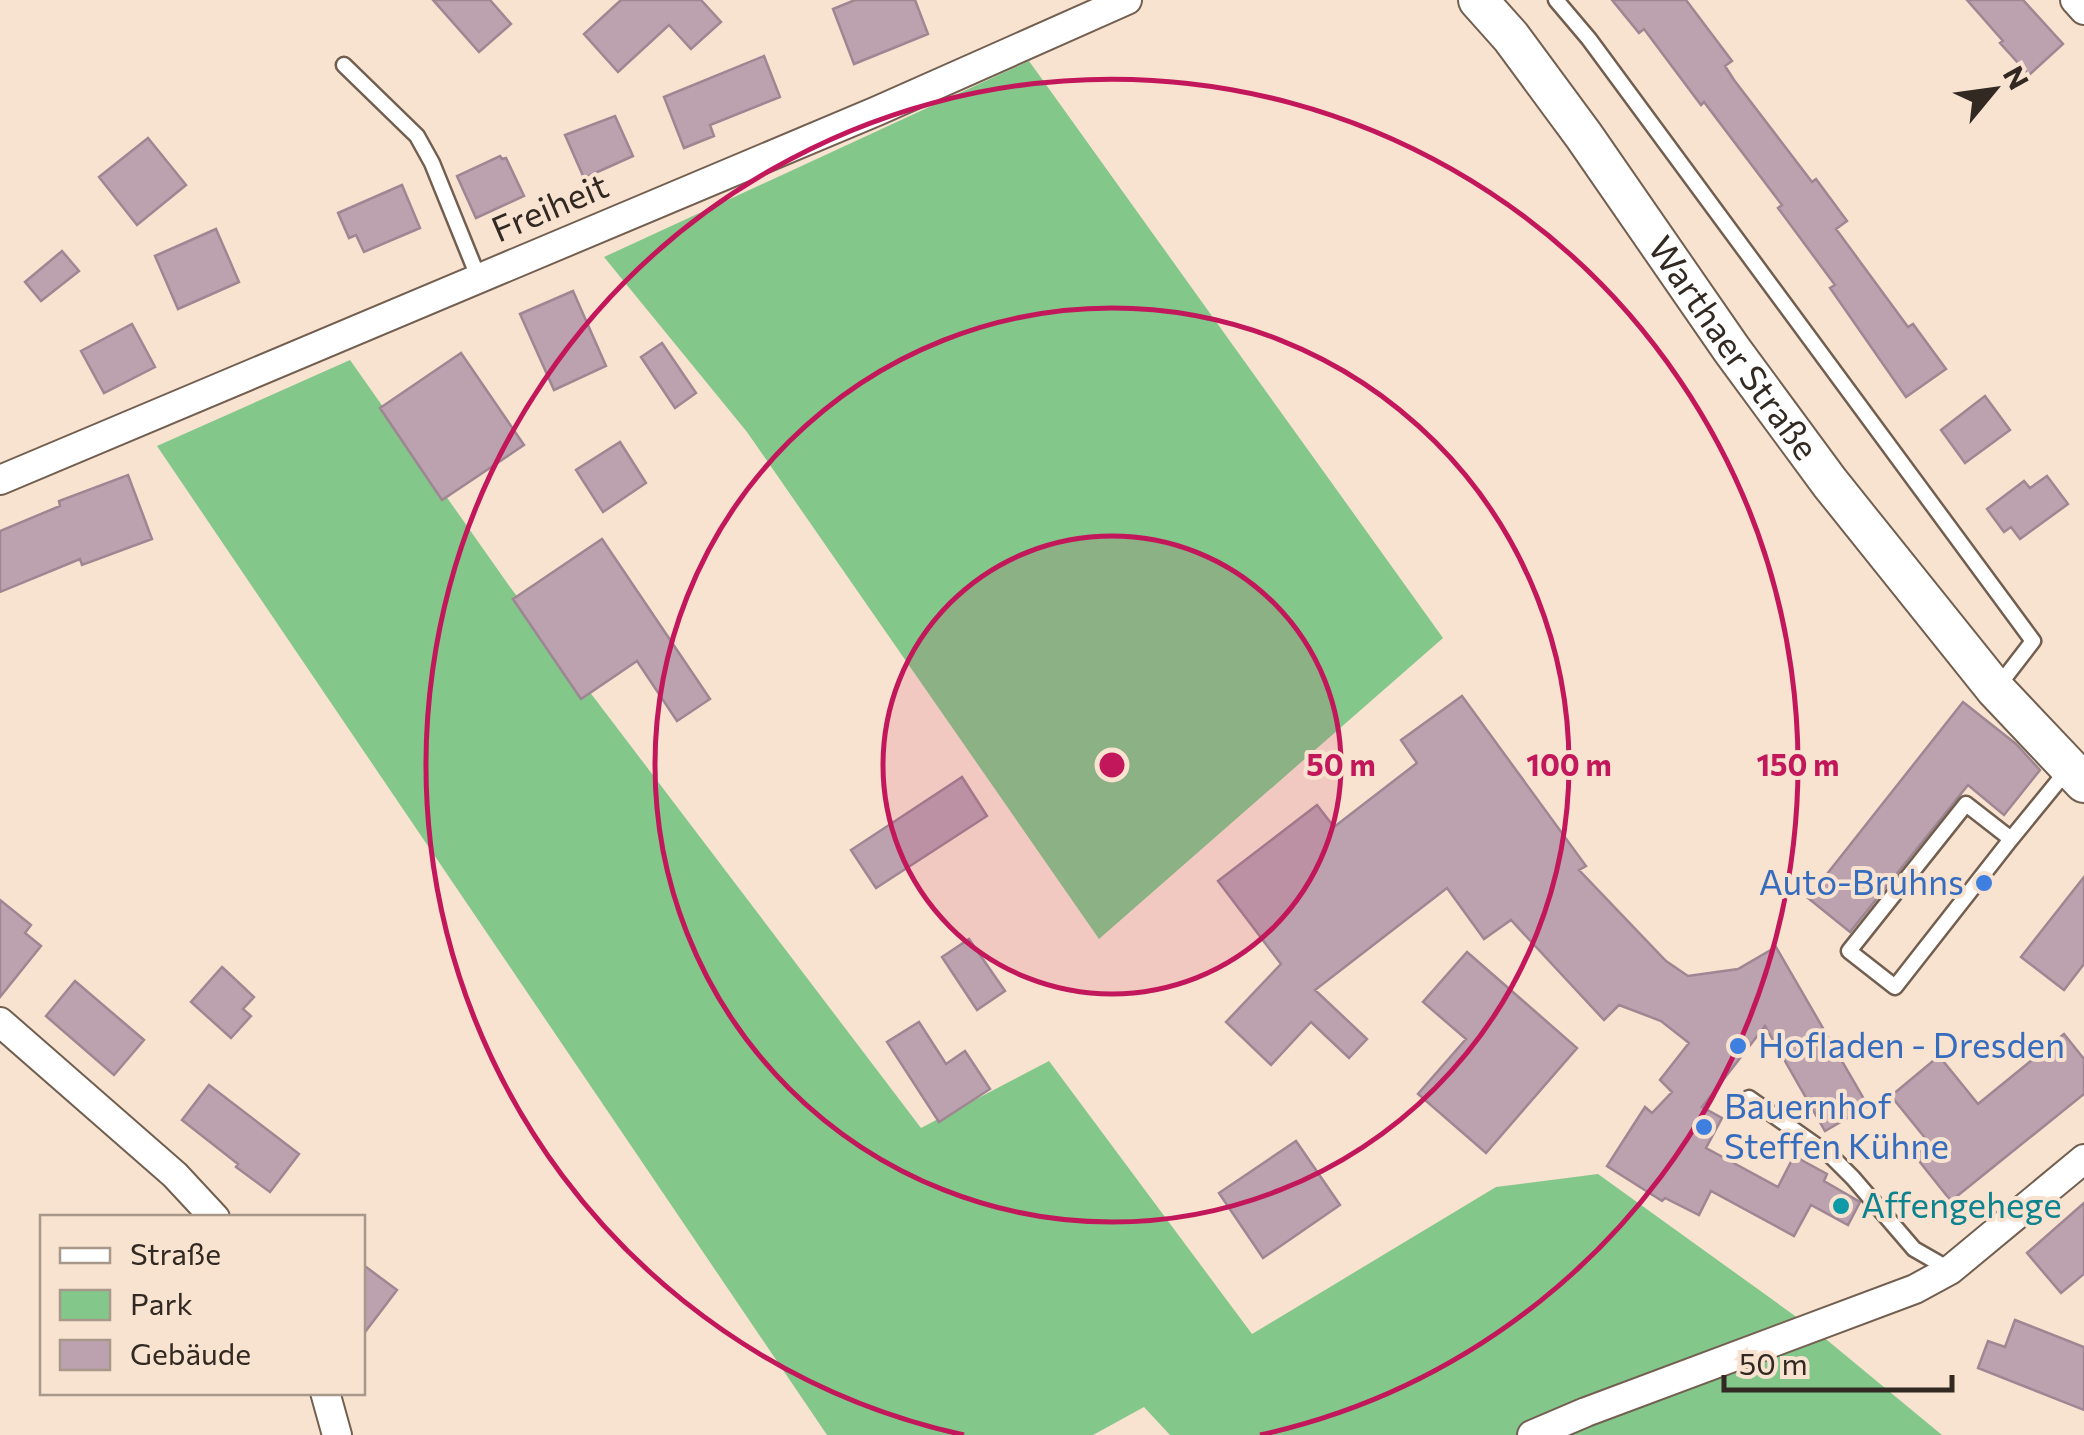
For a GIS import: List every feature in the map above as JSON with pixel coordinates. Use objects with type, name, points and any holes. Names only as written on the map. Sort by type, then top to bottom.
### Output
[{"type":"street","name":"Freiheit","points":[[0,480],[878,111],[1127,0]]},
{"type":"street","name":"Warthaer Straße","points":[[1478,0],[1584,136],[1732,350],[1830,483],[1996,690],[2077,775]]},
{"type":"street","points":[[2076,0],[2084,10]]},
{"type":"street","points":[[0,1022],[175,1174],[212,1215]]},
{"type":"street","points":[[1532,1435],[1915,1289],[1950,1270],[2084,1159]]},
{"type":"street","points":[[325,1395],[337,1435]]},
{"type":"lane","name":"Warthaer Straße","points":[[1556,0],[1589,39],[2032,641],[1996,690]]},
{"type":"lane","points":[[344,66],[417,136],[432,162],[479,278]]},
{"type":"lane","points":[[2011,839],[1966,804],[1850,951],[1895,986],[2011,839],[2077,775]]},
{"type":"lane","points":[[1749,1098],[1832,1156],[1914,1249],[1950,1270]]},
{"type":"green space","points":[[1029,61],[1443,638],[1099,939],[747,432],[604,257]]},
{"type":"green space","points":[[350,360],[510,587],[921,1128],[1049,1061],[1252,1334],[1496,1187],[1598,1174],[1816,1331],[1942,1435],[1170,1435],[1144,1407],[1093,1435],[827,1435],[157,446]]},
{"type":"building","points":[[433,0],[490,0],[511,24],[479,52]]},
{"type":"building","points":[[621,0],[701,0],[721,22],[691,49],[669,25],[618,72],[584,34]]},
{"type":"building","points":[[855,0],[915,0],[928,34],[854,64],[833,9]]},
{"type":"building","points":[[1612,0],[1686,0],[1732,61],[1725,66],[1734,80],[1847,221],[1836,229],[1908,327],[1913,324],[1946,369],[1906,397],[1830,288],[1835,285],[1778,208],[1782,205],[1644,29],[1639,33]]},
{"type":"building","points":[[1967,0],[2023,0],[2063,44],[2029,75]]},
{"type":"building","points":[[764,56],[780,97],[710,125],[714,136],[684,148],[664,97]]},
{"type":"building","points":[[615,116],[633,156],[584,178],[565,135]]},
{"type":"building","points":[[148,138],[186,185],[137,225],[99,177]]},
{"type":"building","points":[[500,156],[506,158],[524,196],[476,218],[457,176]]},
{"type":"building","points":[[402,185],[420,228],[364,252],[356,235],[349,238],[338,213]]},
{"type":"building","points":[[216,229],[239,282],[178,309],[155,256]]},
{"type":"building","points":[[62,251],[79,271],[41,301],[25,282]]},
{"type":"building","points":[[573,291],[606,366],[554,390],[520,314]]},
{"type":"building","points":[[132,324],[155,367],[104,393],[81,351]]},
{"type":"building","points":[[662,343],[696,393],[675,408],[641,357]]},
{"type":"building","points":[[461,353],[524,445],[442,500],[380,408]]},
{"type":"building","points":[[1985,396],[2010,430],[1965,463],[1941,430]]},
{"type":"building","points":[[620,442],[646,483],[603,512],[576,470]]},
{"type":"building","points":[[128,475],[152,539],[82,565],[80,559],[0,592],[0,531],[60,506],[59,501]]},
{"type":"building","points":[[2047,476],[2068,504],[2020,539],[2011,527],[2004,532],[1987,509],[2024,481],[2030,488]]},
{"type":"building","points":[[602,539],[710,699],[677,721],[637,661],[581,699],[513,599]]},
{"type":"building","points":[[1462,696],[1586,866],[1579,870],[1666,961],[1688,976],[1738,969],[1776,947],[1868,1106],[1825,1131],[1765,1026],[1702,1107],[1722,1118],[1706,1148],[1778,1187],[1794,1156],[1827,1174],[1824,1181],[1860,1202],[1848,1225],[1811,1205],[1794,1236],[1711,1191],[1699,1215],[1665,1198],[1662,1201],[1607,1166],[1645,1107],[1652,1113],[1672,1092],[1660,1080],[1689,1043],[1661,1021],[1619,1005],[1604,1020],[1511,920],[1484,939],[1447,888],[1315,990],[1367,1039],[1349,1058],[1311,1022],[1271,1065],[1226,1022],[1281,964],[1218,881],[1317,805],[1334,827],[1417,763],[1401,740]]},
{"type":"building","points":[[1963,702],[2016,744],[2040,770],[2004,815],[1968,785],[1850,932],[1808,898]]},
{"type":"building","points":[[962,777],[987,816],[876,888],[851,850]]},
{"type":"building","points":[[2084,877],[2084,964],[2064,990],[2021,957]]},
{"type":"building","points":[[0,900],[31,925],[25,933],[41,946],[0,997]]},
{"type":"building","points":[[969,939],[1005,991],[977,1010],[942,957]]},
{"type":"building","points":[[1467,952],[1577,1048],[1486,1153],[1418,1094],[1466,1039],[1423,1002]]},
{"type":"building","points":[[222,967],[254,997],[243,1009],[251,1016],[231,1038],[191,1002]]},
{"type":"building","points":[[75,981],[144,1040],[114,1075],[46,1016]]},
{"type":"building","points":[[919,1022],[946,1064],[965,1051],[990,1089],[939,1122],[887,1042]]},
{"type":"building","points":[[2064,1034],[2084,1059],[2084,1094],[1951,1201],[1915,1156],[1930,1144],[1891,1096],[1939,1056],[1978,1104]]},
{"type":"building","points":[[209,1085],[299,1154],[270,1192],[182,1120]]},
{"type":"building","points":[[1296,1141],[1340,1205],[1263,1258],[1219,1193]]},
{"type":"building","points":[[2084,1203],[2084,1274],[2061,1293],[2027,1253]]},
{"type":"building","points":[[365,1266],[397,1290],[365,1332]]},
{"type":"building","points":[[2015,1320],[2084,1347],[2084,1410],[1978,1368],[1988,1341],[2005,1347]]},
{"type":"place","name":"Auto-Bruhns","points":[[1984,883]]},
{"type":"place","name":"Hofladen - Dresden","points":[[1738,1046]]},
{"type":"place","name":"Bauernhof Steffen Kühne","points":[[1704,1127]]},
{"type":"place","name":"Affengehege","points":[[1841,1206]]}]
